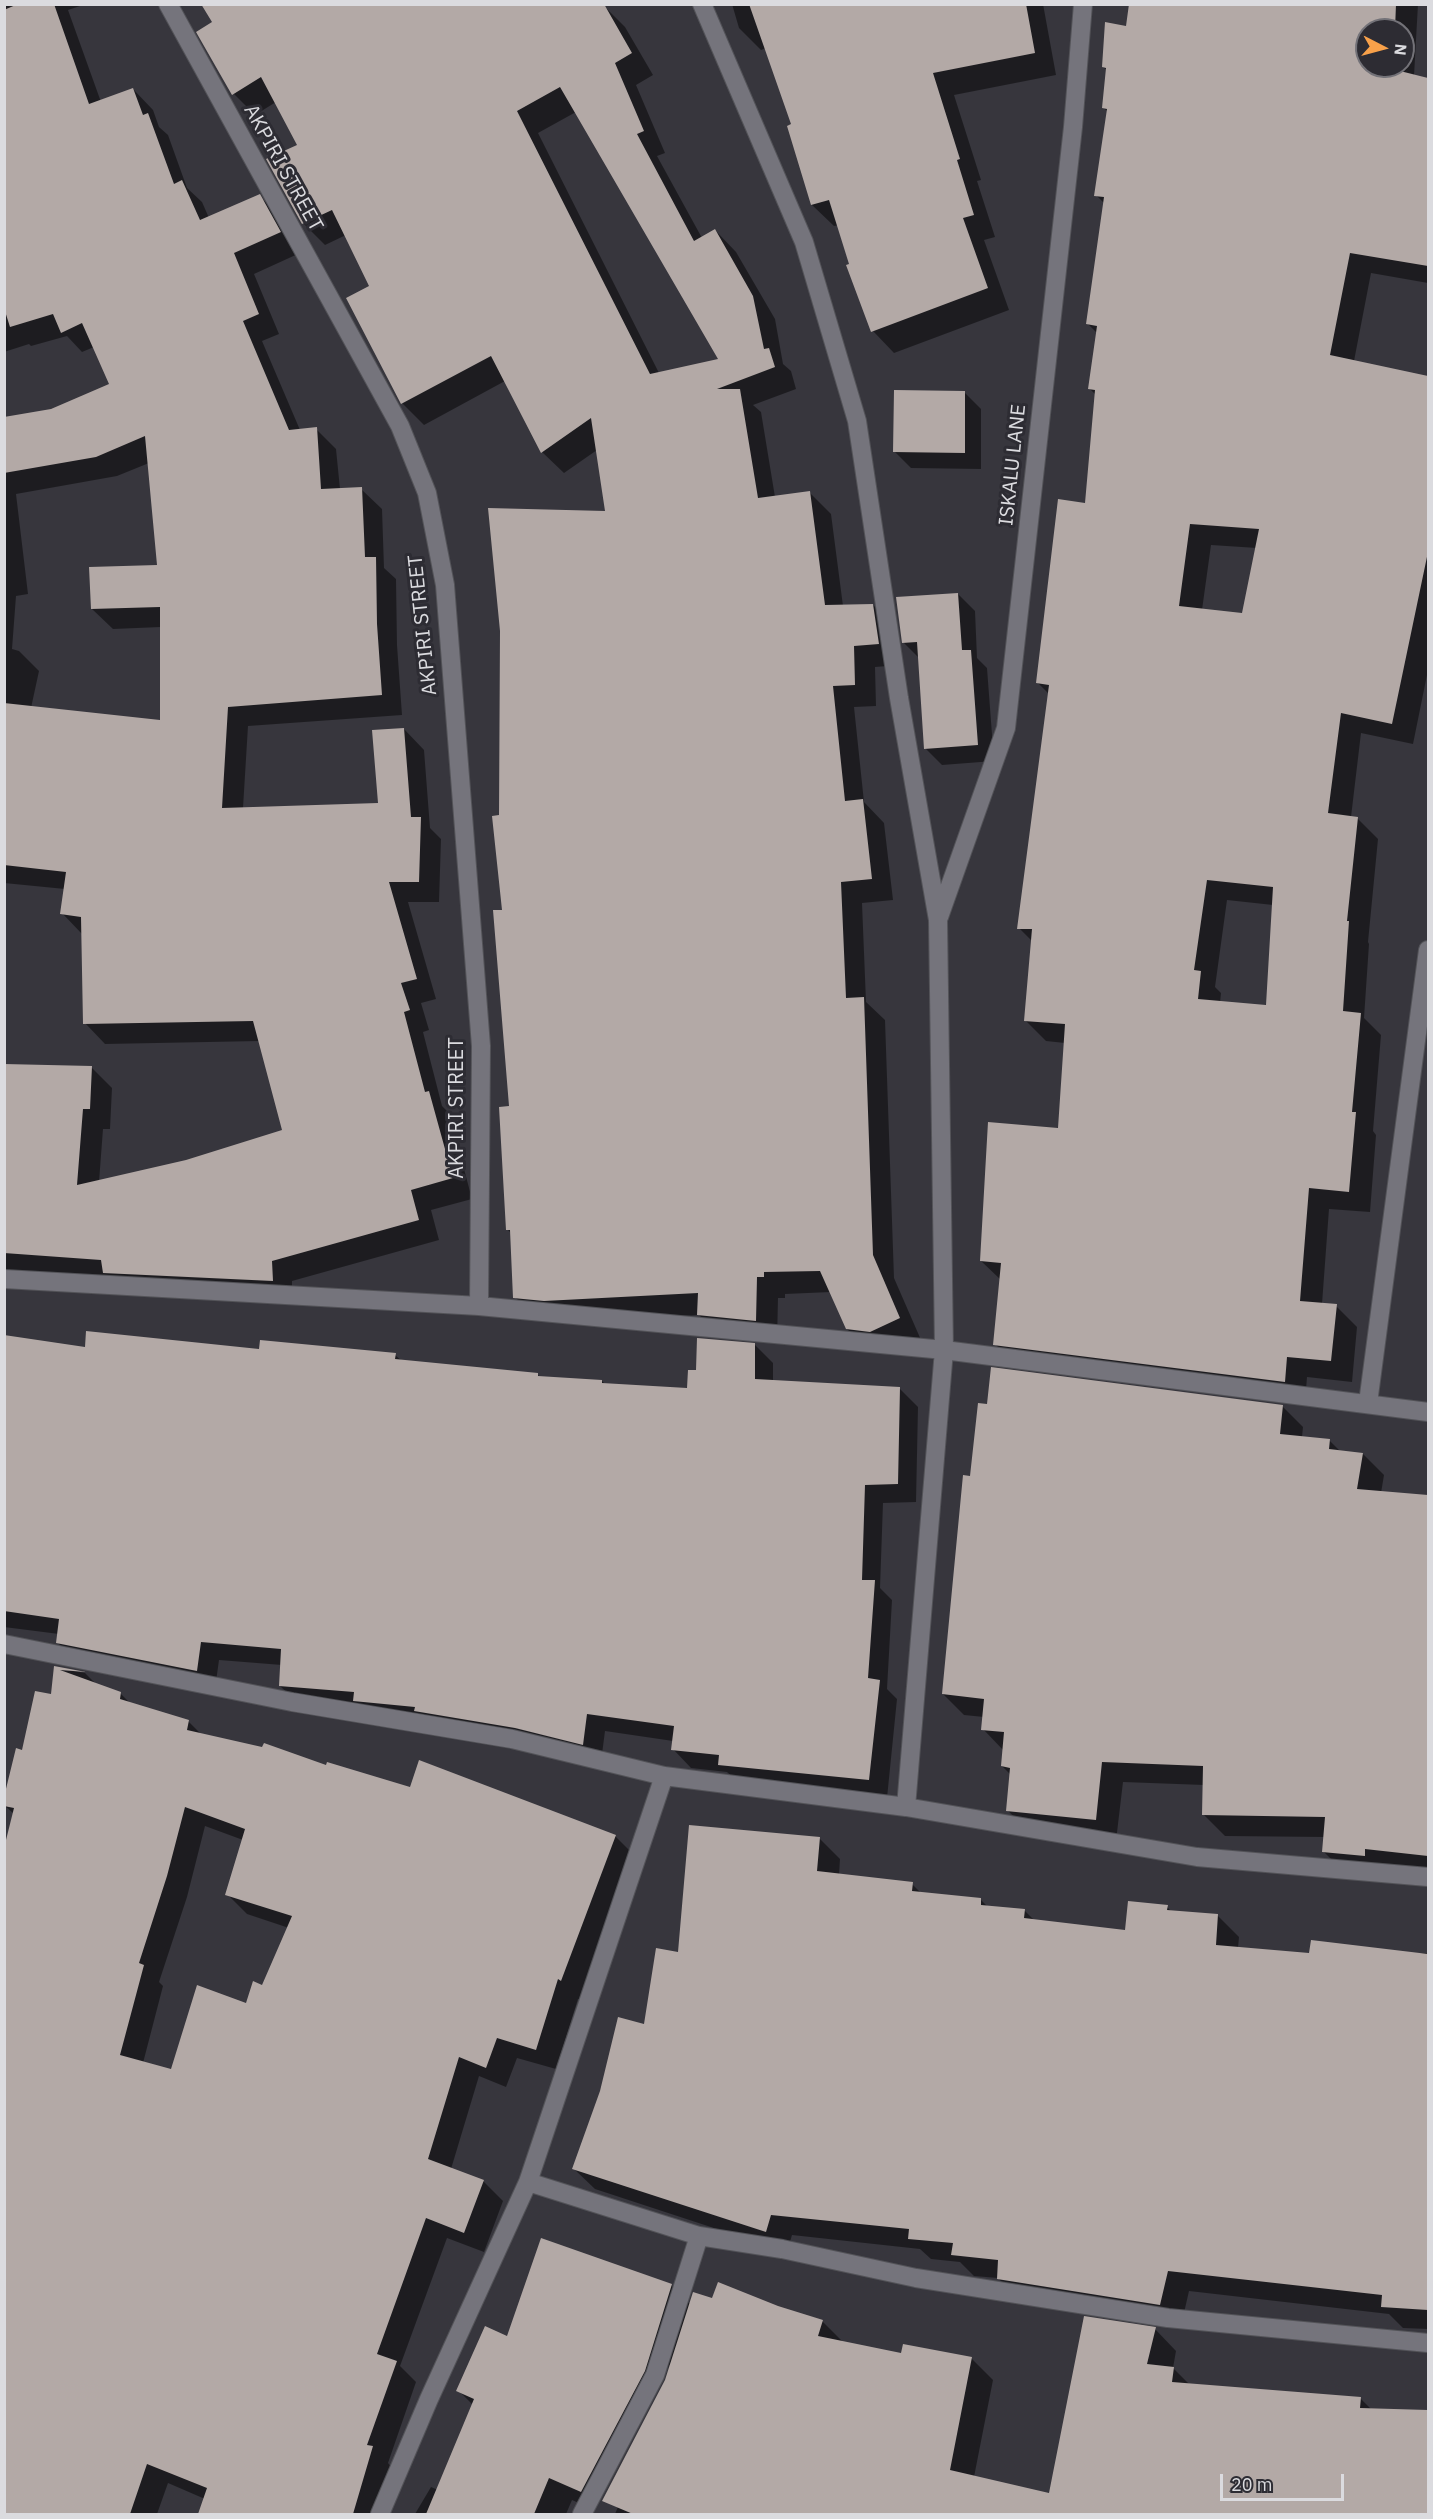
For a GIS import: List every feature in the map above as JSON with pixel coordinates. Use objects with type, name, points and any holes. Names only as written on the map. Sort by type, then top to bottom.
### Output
[{"type":"street","name":"AKPIRI STREET","points":[[168,4],[400,426],[427,493],[445,585],[481,1046],[479,1306]]},
{"type":"street","points":[[702,4],[804,242],[857,421],[899,698],[938,920],[944,1350],[906,1807]]},
{"type":"street","name":"ISKALU LANE","points":[[938,920],[1006,728],[1073,127],[1083,4]]},
{"type":"street","points":[[1368,1403],[1428,950]]},
{"type":"street","points":[[4,1279],[479,1306],[944,1350],[1428,1412]]},
{"type":"street","points":[[6,1650],[512,1739],[664,1776],[906,1807],[1197,1857],[1428,1877]]},
{"type":"street","points":[[380,2514],[429,2399],[528,2182],[664,1776]]},
{"type":"street","points":[[528,2182],[699,2236],[782,2249],[916,2278],[1168,2318],[1428,2343]]},
{"type":"street","points":[[582,2514],[654,2375],[699,2236]]},
{"type":"building","points":[[18,4],[54,4],[89,104],[133,88],[143,115],[148,113],[174,184],[182,180],[200,220],[260,194],[281,232],[234,253],[259,314],[243,321],[289,430],[317,427],[321,489],[362,487],[365,557],[376,557],[377,624],[382,695],[228,707],[222,808],[378,803],[372,730],[404,728],[411,817],[421,817],[419,882],[389,882],[417,979],[401,983],[410,1010],[404,1012],[425,1092],[429,1091],[453,1178],[411,1190],[419,1220],[272,1261],[273,1281],[103,1273],[101,1260],[4,1253],[4,1064],[92,1066],[90,1109],[83,1109],[77,1185],[186,1160],[282,1130],[253,1021],[83,1024],[81,917],[60,914],[66,872],[4,865],[4,703],[160,720],[160,607],[91,609],[89,567],[157,565],[145,436],[96,457],[4,473],[4,417],[51,409],[109,384],[82,323],[61,333],[53,314],[10,327],[4,308],[4,10]]},
{"type":"building","points":[[201,4],[604,4],[632,53],[615,63],[644,131],[637,134],[694,241],[715,229],[753,296],[764,349],[769,348],[775,367],[717,389],[740,389],[758,498],[810,491],[825,605],[873,604],[879,644],[854,646],[855,685],[833,686],[845,801],[863,799],[872,879],[841,882],[846,998],[864,997],[873,1255],[900,1318],[870,1332],[846,1329],[820,1271],[764,1272],[764,1277],[757,1277],[756,1321],[697,1315],[698,1293],[544,1301],[513,1298],[510,1230],[506,1230],[499,1107],[509,1106],[493,910],[502,910],[492,816],[499,815],[500,631],[488,508],[605,511],[591,418],[541,453],[491,356],[401,404],[346,298],[369,286],[332,210],[302,224],[266,159],[297,145],[261,77],[232,95],[196,32],[212,22]],"holes":[[[560,87],[718,359],[650,374],[517,111]]]},
{"type":"building","points":[[749,4],[1026,4],[1035,53],[933,73],[960,159],[957,160],[974,215],[963,218],[988,288],[871,332],[846,265],[849,264],[829,200],[811,205],[787,126],[791,124]]},
{"type":"building","points":[[1129,4],[1396,4],[1395,18],[1355,18],[1355,78],[1415,78],[1415,75],[1428,78],[1428,266],[1350,253],[1330,355],[1428,376],[1428,552],[1392,724],[1341,713],[1328,813],[1358,817],[1347,921],[1349,921],[1343,1011],[1361,1013],[1352,1112],[1356,1112],[1349,1192],[1309,1188],[1300,1301],[1337,1304],[1331,1361],[1287,1357],[1285,1382],[993,1345],[1001,1263],[980,1261],[988,1122],[1058,1128],[1065,1024],[1024,1021],[1032,929],[1017,929],[1049,685],[1036,683],[1058,499],[1085,503],[1095,390],[1088,389],[1097,326],[1086,324],[1104,197],[1094,196],[1107,109],[1102,108],[1106,68],[1102,67],[1105,22],[1126,26]],"holes":[[[1190,524],[1259,529],[1242,613],[1179,606]],[[1207,880],[1273,887],[1266,1005],[1198,999],[1201,971],[1194,970]]]},
{"type":"building","points":[[894,390],[965,391],[965,453],[893,452]]},
{"type":"building","points":[[958,593],[962,650],[971,650],[978,745],[924,749],[917,642],[902,643],[896,597]]},
{"type":"building","points":[[86,1331],[259,1349],[260,1340],[396,1353],[395,1359],[538,1373],[538,1376],[602,1380],[602,1383],[687,1388],[688,1370],[696,1370],[697,1338],[755,1343],[755,1379],[900,1387],[898,1484],[865,1485],[862,1580],[875,1580],[868,1678],[880,1680],[869,1780],[718,1765],[719,1755],[671,1750],[674,1726],[587,1714],[583,1745],[515,1728],[414,1711],[415,1707],[353,1701],[354,1692],[279,1686],[281,1649],[201,1642],[197,1671],[56,1643],[59,1619],[4,1611],[4,1335],[85,1347]]},
{"type":"building","points":[[991,1367],[1283,1405],[1280,1434],[1330,1439],[1329,1449],[1363,1453],[1357,1489],[1428,1495],[1428,1856],[1365,1849],[1365,1856],[1322,1852],[1325,1817],[1202,1815],[1203,1766],[1102,1762],[1096,1820],[1006,1811],[1010,1768],[1001,1766],[1004,1732],[981,1730],[984,1699],[942,1694],[963,1475],[970,1476],[978,1403],[987,1404]]},
{"type":"building","points":[[54,1666],[86,1672],[60,1670],[121,1692],[120,1699],[189,1720],[187,1730],[262,1747],[264,1743],[326,1765],[327,1762],[410,1787],[419,1760],[616,1835],[561,1981],[558,1979],[536,2050],[497,2038],[486,2068],[459,2057],[428,2159],[484,2180],[464,2233],[426,2218],[377,2354],[397,2361],[367,2445],[373,2446],[353,2514],[198,2514],[207,2488],[147,2464],[130,2514],[4,2514],[4,1848],[14,1808],[4,1806],[4,1797],[16,1748],[22,1750],[35,1691],[51,1694]],"holes":[[[185,1807],[245,1829],[225,1895],[292,1916],[262,1985],[253,1981],[246,2003],[197,1985],[171,2069],[120,2055],[144,1965],[139,1963],[167,1876]]]},
{"type":"building","points":[[689,1825],[820,1837],[817,1871],[913,1882],[912,1891],[981,1898],[981,1905],[1025,1909],[1024,1918],[1125,1930],[1128,1901],[1168,1905],[1167,1910],[1218,1914],[1216,1945],[1309,1953],[1311,1940],[1428,1954],[1428,2310],[1381,2307],[1382,2295],[1168,2271],[1160,2305],[997,2279],[998,2260],[951,2255],[953,2243],[908,2239],[909,2229],[771,2215],[766,2232],[572,2169],[600,2091],[618,2017],[644,2024],[656,1948],[678,1952]]},
{"type":"building","points":[[541,2238],[672,2284],[645,2371],[581,2492],[549,2478],[534,2514],[426,2514],[474,2399],[456,2391],[485,2326],[507,2336]]},
{"type":"building","points":[[718,2282],[778,2306],[823,2320],[818,2336],[901,2353],[903,2344],[972,2357],[950,2470],[1049,2493],[1084,2316],[1156,2327],[1147,2364],[1174,2367],[1172,2382],[1361,2397],[1360,2408],[1428,2410],[1428,2514],[633,2514],[602,2501],[665,2380],[693,2292],[712,2298]]}]
